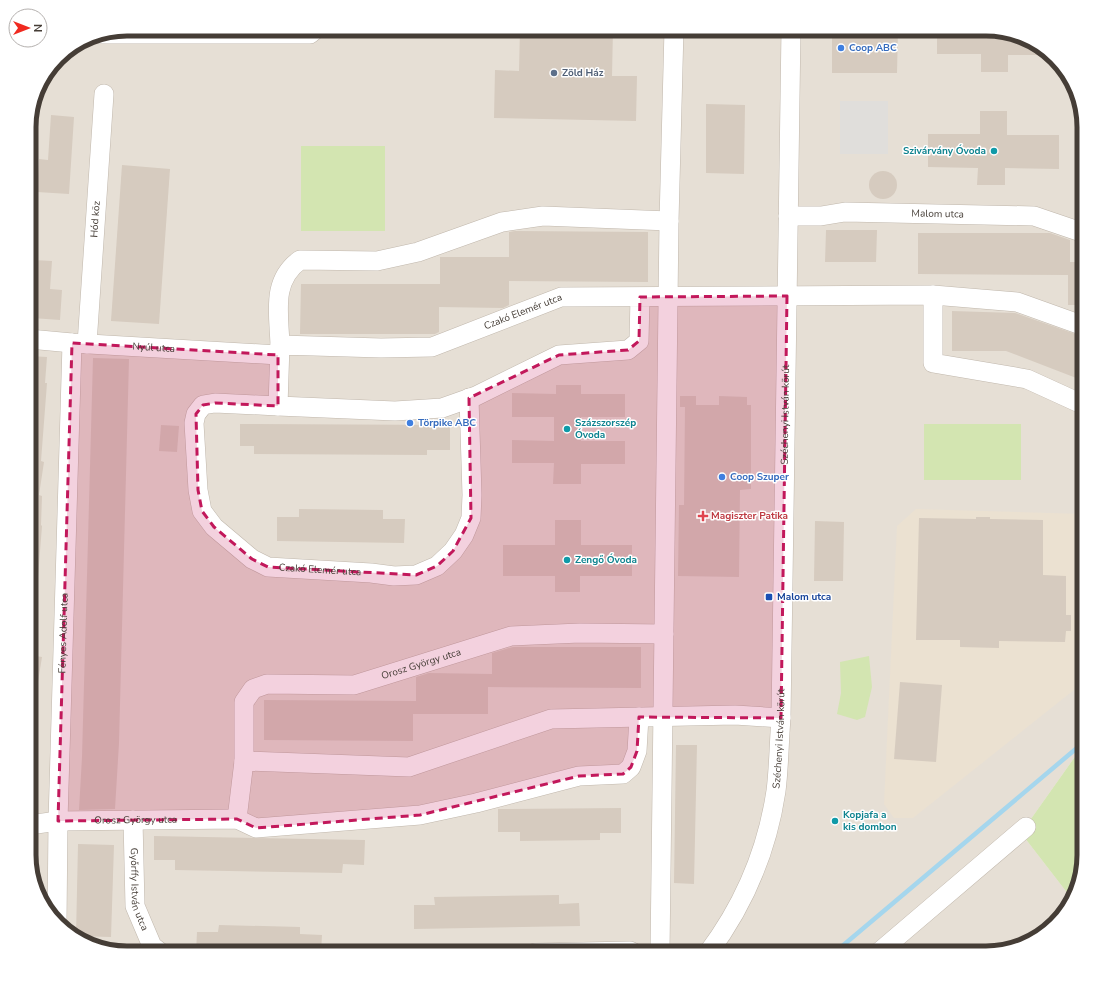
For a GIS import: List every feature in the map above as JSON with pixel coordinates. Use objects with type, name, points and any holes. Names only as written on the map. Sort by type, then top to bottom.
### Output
[{"type":"street","points":[[660,946],[669,221],[674,36]]},
{"type":"street","name":"Széchenyi István körút","points":[[713,946],[727,928],[749,887],[766,840],[776,791],[781,718],[792,36]]},
{"type":"street","name":"Hód köz","points":[[80,344],[104,94]]},
{"type":"street","name":"Malom utca","points":[[788,216],[821,216],[845,212],[917,212],[1034,216],[1077,231]]},
{"type":"street","points":[[278,406],[279,291],[283,276],[300,260],[377,261],[418,252],[502,222],[543,216],[669,221]]},
{"type":"street","points":[[933,295],[933,362],[1027,379],[1077,402]]},
{"type":"street","points":[[788,296],[933,295],[1017,302],[1077,323]]},
{"type":"street","name":"Czakó Elemér utca","points":[[279,350],[432,347],[561,297],[788,296]]},
{"type":"street","name":"Czakó Elemér utca","points":[[470,398],[471,518],[464,535],[453,550],[436,566],[416,575],[394,576],[371,573],[268,567],[252,559],[214,527],[202,510],[198,490],[194,423],[196,414],[203,405],[215,403],[395,411],[442,408],[470,398],[559,355],[628,350],[639,341],[640,297]]},
{"type":"street","name":"Nyúl utca","points":[[36,340],[80,344],[279,350]]},
{"type":"street","name":"Fényes Adolf utca","points":[[57,913],[58,821],[80,344]]},
{"type":"street","name":"Orosz György utca","points":[[237,819],[244,761],[242,728],[244,702],[253,689],[267,684],[354,685],[511,636],[580,633],[664,634]]},
{"type":"street","points":[[244,761],[409,767],[551,719],[735,715],[781,718]]},
{"type":"street","name":"Orosz György utca","points":[[36,824],[58,821],[237,819],[256,828],[420,815],[476,803],[579,776],[623,774],[631,767],[637,751],[639,717]]},
{"type":"street","name":"Győrffy István utca","points":[[132,820],[135,906],[152,946]]},
{"type":"street","points":[[886,946],[1026,827]]},
{"type":"highlighted area","points":[[787,296],[781,718],[639,717],[637,751],[631,767],[623,774],[579,776],[420,815],[256,828],[237,819],[58,821],[72,343],[278,355],[278,406],[215,403],[203,405],[196,414],[198,490],[202,511],[214,527],[252,559],[268,567],[416,575],[437,566],[453,551],[471,518],[469,398],[559,355],[628,350],[639,341],[640,297]]},
{"type":"shaded area","points":[[127,36],[992,36],[1010,39],[1037,51],[1062,76],[1074,103],[1077,121],[1077,754],[1021,833],[1068,894],[1062,906],[1037,931],[1021,939],[998,945],[127,946],[98,941],[76,931],[51,906],[39,879],[36,861],[36,121],[39,103],[51,76],[67,59],[81,48],[103,39]]},
{"type":"shaded area","points":[[840,101],[888,101],[888,154],[840,154]]},
{"type":"shaded area","points":[[916,509],[1077,514],[1077,688],[913,818],[894,818],[884,804],[897,526]]},
{"type":"green space","points":[[301,146],[385,146],[385,231],[301,231]]},
{"type":"green space","points":[[924,424],[1021,424],[1021,480],[924,480]]},
{"type":"green space","points":[[869,656],[872,687],[865,717],[857,720],[837,714],[841,693],[840,662]]},
{"type":"green space","points":[[1077,754],[1077,861],[1074,879],[1068,894],[1021,833]]},
{"type":"building","name":"Zöld Ház","points":[[520,36],[613,36],[612,76],[637,76],[636,121],[494,118],[495,70],[519,71]]},
{"type":"building","points":[[832,36],[898,36],[897,73],[832,73]]},
{"type":"building","points":[[937,36],[992,36],[1010,39],[1021,43],[1037,51],[1041,55],[1008,55],[1008,72],[981,72],[981,54],[937,54]]},
{"type":"building","points":[[706,104],[745,105],[744,174],[706,173]]},
{"type":"building","name":"Szivárvány Óvoda","points":[[980,111],[1007,111],[1007,135],[1059,135],[1059,169],[1005,168],[1005,185],[977,185],[978,168],[928,167],[928,134],[980,134]]},
{"type":"building","points":[[51,115],[74,117],[69,194],[37,192],[39,159],[48,160]]},
{"type":"building","points":[[122,165],[170,169],[159,324],[111,321]]},
{"type":"building","points":[[883,171],[893,175],[897,185],[893,195],[883,199],[873,195],[869,185],[873,175]]},
{"type":"building","points":[[826,230],[877,230],[876,262],[825,262]]},
{"type":"building","points":[[509,232],[648,232],[648,282],[509,281],[509,305],[503,308],[439,307],[439,332],[435,334],[300,334],[301,284],[440,284],[440,257],[509,257]]},
{"type":"building","points":[[918,233],[1050,233],[1070,240],[1070,262],[1077,262],[1077,305],[1068,305],[1068,275],[918,274]]},
{"type":"building","points":[[36,260],[52,261],[50,289],[62,290],[60,320],[36,318]]},
{"type":"building","points":[[952,311],[1015,313],[1077,335],[1077,378],[1006,351],[952,351]]},
{"type":"building","points":[[36,356],[47,357],[45,383],[47,383],[41,461],[44,462],[39,495],[42,496],[42,526],[38,577],[36,577]]},
{"type":"building","points":[[93,358],[129,359],[119,743],[115,809],[79,810],[82,757]]},
{"type":"building","name":"Százszorszép Óvoda","points":[[556,385],[581,385],[581,394],[625,394],[625,417],[581,417],[581,441],[625,441],[625,464],[581,464],[581,484],[553,484],[554,463],[512,463],[512,440],[554,441],[554,417],[512,417],[512,393],[556,394]]},
{"type":"building","points":[[680,396],[696,396],[696,405],[719,405],[719,396],[747,397],[747,405],[751,405],[751,489],[740,490],[739,577],[678,576],[679,505],[684,505],[685,407],[680,407]]},
{"type":"building","points":[[240,424],[450,425],[450,450],[427,450],[427,455],[254,454],[254,446],[240,446]]},
{"type":"building","points":[[161,425],[179,426],[177,452],[159,451]]},
{"type":"building","points":[[299,509],[383,510],[383,519],[405,519],[404,543],[277,541],[277,517],[299,517]]},
{"type":"building","points":[[976,517],[990,517],[990,519],[1043,520],[1043,575],[1066,576],[1066,615],[1071,615],[1071,631],[1066,631],[1065,642],[999,641],[999,648],[960,647],[960,640],[916,640],[919,518],[976,519]]},
{"type":"building","name":"Zengő Óvoda","points":[[555,520],[581,520],[581,545],[632,545],[632,576],[580,576],[580,592],[555,592],[555,576],[503,576],[503,545],[555,545]]},
{"type":"building","points":[[815,521],[844,522],[843,581],[814,581]]},
{"type":"building","points":[[513,647],[641,647],[641,688],[488,687],[488,714],[413,714],[413,741],[264,740],[264,700],[416,701],[416,677],[429,673],[492,674],[492,653]]},
{"type":"building","points":[[36,656],[42,657],[36,694]]},
{"type":"building","points":[[900,682],[942,685],[936,762],[894,759]]},
{"type":"building","points":[[676,745],[697,745],[694,884],[674,883]]},
{"type":"building","points":[[621,808],[621,833],[600,833],[600,840],[520,841],[520,832],[498,832],[498,809]]},
{"type":"building","points":[[154,836],[365,840],[364,865],[343,864],[342,873],[175,870],[175,860],[154,860]]},
{"type":"building","points":[[78,844],[114,845],[111,937],[86,936],[76,931]]},
{"type":"building","points":[[559,895],[559,904],[579,903],[580,926],[414,929],[414,905],[435,905],[434,897]]},
{"type":"building","points":[[219,925],[300,927],[300,934],[322,935],[321,946],[196,946],[197,932],[218,932]]},
{"type":"waterway","points":[[842,946],[1077,748]]},
{"type":"place","name":"Coop ABC","points":[[841,48]]},
{"type":"place","name":"Zöld Ház","points":[[554,73]]},
{"type":"place","name":"Szivárvány Óvoda","points":[[994,151]]},
{"type":"place","name":"Törpike ABC","points":[[410,423]]},
{"type":"place","name":"Százszorszép Óvoda","points":[[567,429]]},
{"type":"place","name":"Coop Szuper","points":[[722,477]]},
{"type":"place","name":"Magiszter Patika","points":[[703,516]]},
{"type":"place","name":"Zengő Óvoda","points":[[567,560]]},
{"type":"place","name":"Malom utca","points":[[769,597]]},
{"type":"place","name":"Kopjafa a kis dombon","points":[[835,821]]}]
